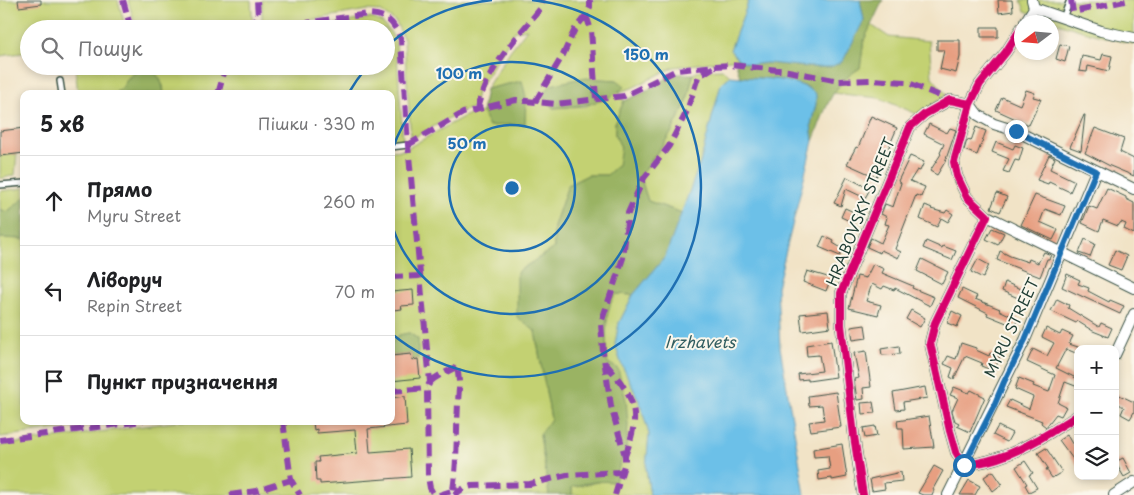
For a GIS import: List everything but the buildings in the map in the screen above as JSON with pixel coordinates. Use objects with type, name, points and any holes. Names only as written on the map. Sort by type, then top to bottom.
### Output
[{"type":"street","points":[[1033,4],[1063,18],[1102,31],[1134,38]]},
{"type":"street","points":[[1014,40],[980,84],[970,104],[954,162],[967,197],[987,216],[1134,288]]},
{"type":"street","name":"HRABOVSKY STREET","points":[[863,495],[841,325],[841,293],[910,127],[925,114],[950,100],[970,104]]},
{"type":"street","points":[[970,104],[978,115],[994,124],[1016,131],[1134,189]]},
{"type":"street","name":"MYRU STREET","points":[[948,495],[993,408],[1025,340],[1096,171]]},
{"type":"street","points":[[987,216],[934,323],[930,343],[956,452],[964,465],[994,461],[1010,455],[1074,417]]},
{"type":"street","points":[[1119,346],[1134,314]]},
{"type":"street","points":[[1114,495],[1134,482]]},
{"type":"lane","points":[[1063,18],[1070,0]]},
{"type":"lane","points":[[60,80],[61,90]]},
{"type":"lane","points":[[395,147],[408,145]]},
{"type":"lane","points":[[0,185],[20,183]]},
{"type":"green space","points":[[0,0],[118,0],[124,20],[20,20],[20,53],[0,56]]},
{"type":"green space","points":[[128,0],[251,0],[252,20],[134,20]]},
{"type":"green space","points":[[262,0],[749,0],[730,50],[738,59],[674,67],[632,88],[619,92],[624,101],[615,122],[615,135],[621,147],[619,165],[607,175],[588,175],[568,185],[554,226],[554,248],[517,272],[535,331],[551,419],[540,435],[549,495],[0,495],[0,446],[10,444],[151,425],[395,425],[395,356],[411,354],[418,339],[409,333],[399,335],[395,340],[395,151],[404,150],[465,116],[482,112],[489,126],[525,124],[522,81],[486,89],[510,51],[527,29],[515,31],[477,92],[473,108],[462,111],[411,139],[404,40],[395,20],[380,11],[367,10],[310,20],[262,20]],"holes":[[[582,78],[617,80],[618,92],[586,106],[553,108]]]},
{"type":"green space","points":[[860,0],[883,0],[864,40],[860,68],[841,83],[835,91],[825,109],[813,141],[811,124],[816,104],[808,87],[777,79],[740,77],[736,63],[738,59],[751,65],[767,63],[831,67],[864,20]]},
{"type":"green space","points":[[1021,0],[1134,0],[1134,44],[1059,23],[1059,15],[1036,15],[1025,11]]},
{"type":"green space","points":[[369,18],[376,20],[358,20]]},
{"type":"green space","points":[[871,25],[889,37],[929,41],[932,77],[947,95],[917,114],[879,98],[833,93],[847,76],[860,68],[864,40]]},
{"type":"green space","points":[[395,40],[403,141],[395,142],[395,90],[164,90],[163,85],[129,77],[119,90],[78,90],[76,75],[395,75]]},
{"type":"green space","points":[[722,69],[730,76],[721,84],[700,163],[682,213],[648,201],[640,176],[671,133],[687,101],[693,74],[701,70]]},
{"type":"green space","points":[[673,74],[693,74],[687,101],[671,133],[640,176],[648,201],[682,213],[665,257],[633,295],[615,294],[607,319],[607,362],[618,369],[626,400],[628,425],[626,450],[615,482],[594,482],[572,487],[572,495],[549,495],[540,434],[551,419],[535,331],[517,317],[517,272],[554,248],[554,226],[568,185],[588,175],[607,175],[618,165],[621,147],[615,135],[615,122],[624,101],[647,91]]},
{"type":"green space","points":[[132,75],[157,75],[163,90],[119,90]]},
{"type":"green space","points":[[582,78],[617,80],[625,86],[600,101],[572,106],[553,108],[542,95],[551,85]]},
{"type":"green space","points":[[522,81],[526,97],[525,124],[489,126],[482,112],[486,89]]},
{"type":"green space","points":[[17,154],[15,175],[0,178],[0,156]]},
{"type":"green space","points":[[20,188],[20,201],[7,212],[0,209],[0,191]]},
{"type":"green space","points":[[20,201],[20,239],[0,238],[0,209],[7,212]]},
{"type":"green space","points":[[0,238],[20,239],[20,425],[86,425],[0,437]]},
{"type":"green space","points":[[615,294],[633,295],[619,323],[615,344],[621,363],[640,403],[649,434],[646,468],[650,495],[572,495],[572,487],[603,481],[615,482],[626,450],[607,362],[608,307]]},
{"type":"green space","points":[[409,333],[418,339],[418,359],[412,360],[411,354],[395,356],[395,340],[399,335]]},
{"type":"water","points":[[749,0],[860,0],[864,20],[843,61],[831,67],[767,63],[751,65],[738,59],[730,50]]},
{"type":"water","name":"Irzhavets","points":[[730,76],[787,81],[808,88],[816,94],[816,104],[811,124],[813,141],[777,287],[780,347],[805,495],[650,495],[646,468],[649,434],[640,403],[621,363],[615,344],[619,323],[633,295],[665,257],[700,163],[721,84]]},
{"type":"marked path","points":[[123,0],[129,20]]},
{"type":"marked path","points":[[256,20],[258,16],[257,0]]},
{"type":"marked path","points":[[477,110],[481,96],[494,68],[541,8],[543,0]]},
{"type":"marked path","points":[[535,102],[563,55],[575,29],[586,15],[590,7],[590,0]]},
{"type":"marked path","points":[[1071,0],[1073,12],[1130,0]]},
{"type":"marked path","points":[[326,20],[368,14],[381,16],[388,20]]},
{"type":"marked path","points":[[586,15],[591,30],[596,99]]},
{"type":"marked path","points":[[395,27],[401,40],[408,145],[430,382],[427,388],[428,477],[430,488],[434,495]]},
{"type":"marked path","points":[[408,145],[463,113],[516,100],[556,104],[624,96],[677,70],[716,66],[730,65],[788,71],[839,81],[906,82],[950,100]]},
{"type":"marked path","points":[[615,495],[625,456],[611,406],[601,323],[623,258],[628,213],[644,178],[669,146],[687,111],[698,77],[714,67]]},
{"type":"marked path","points":[[219,90],[223,75]]},
{"type":"marked path","points":[[395,277],[420,276]]},
{"type":"marked path","points":[[606,364],[624,387],[633,406],[633,428],[625,456]]},
{"type":"marked path","points":[[430,382],[458,366],[456,465],[453,490]]},
{"type":"marked path","points":[[395,391],[427,388]]},
{"type":"marked path","points":[[0,440],[113,425]]},
{"type":"marked path","points":[[284,425],[291,480],[300,495]]},
{"type":"marked path","points":[[454,495],[464,488],[472,486],[530,484],[567,475],[620,472],[622,470]]},
{"type":"marked path","points":[[230,495],[256,491],[291,480]]},
{"type":"marked path","points":[[439,495],[458,489]]},
{"type":"cycle path","points":[[1014,40],[980,84],[970,104],[954,162],[957,176],[967,197],[987,216],[935,323],[930,343],[950,431],[956,452],[964,465],[988,461],[1009,454],[1041,438],[1074,417]]},
{"type":"cycle path","points":[[863,495],[841,325],[841,293],[910,127],[925,114],[950,100],[970,104]]},
{"type":"route","points":[[964,465],[1025,340],[1096,171],[1016,131]]}]
